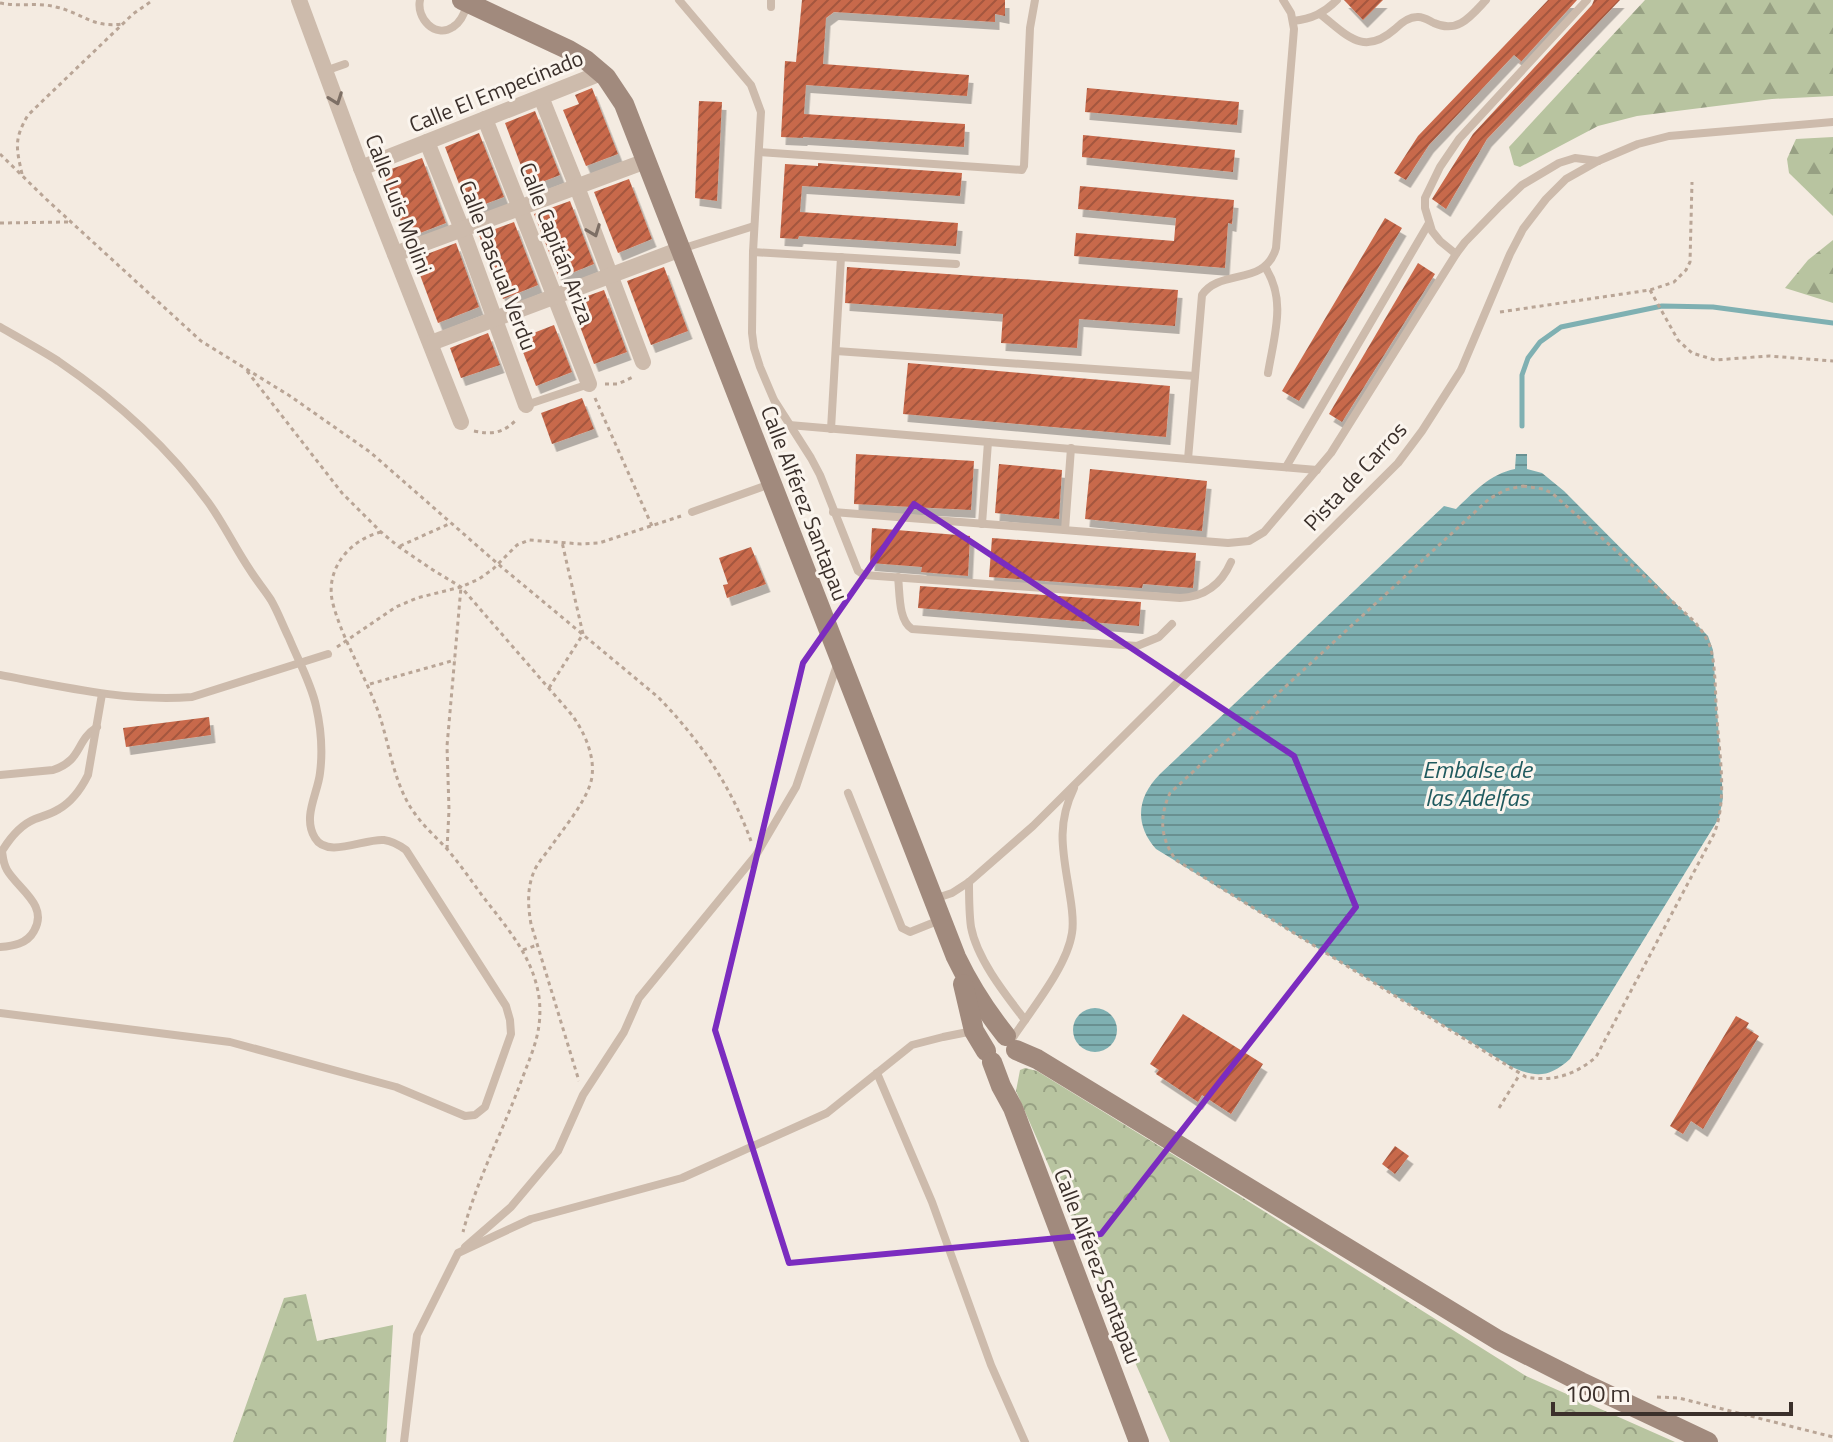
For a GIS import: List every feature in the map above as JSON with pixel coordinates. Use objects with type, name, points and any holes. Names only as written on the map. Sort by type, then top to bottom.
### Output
[{"type":"main road","name":"Calle Alférez Santapau","points":[[467,1],[569,50],[601,73],[613,85],[624,104],[937,910],[956,957],[1004,1050],[1001,1086],[1013,1108],[1139,1442]]},
{"type":"main road","name":"Calle Alférez Santapau","points":[[956,957],[974,1031],[1004,1050]]},
{"type":"main road","points":[[1004,1050],[1051,1067],[1498,1340],[1708,1442]]},
{"type":"street","name":"Calle Luis Molini","points":[[299,0],[461,422]]},
{"type":"street","name":"Calle El Empecinado","points":[[361,168],[601,73]]},
{"type":"street","points":[[541,97],[643,362]]},
{"type":"street","name":"Calle Capitán Ariza","points":[[485,119],[589,384]]},
{"type":"street","name":"Calle Pascual Verdu","points":[[427,142],[526,405]]},
{"type":"street","points":[[395,254],[646,161]]},
{"type":"street","points":[[431,343],[681,249]]},
{"type":"lane","points":[[420,0],[418,9],[421,17],[439,31],[455,26],[462,19],[467,1]]},
{"type":"lane","points":[[679,0],[751,85],[761,112],[753,252],[754,348],[774,400],[815,466],[858,571],[864,575],[1190,598],[1208,591],[1222,579],[1231,562]]},
{"type":"lane","points":[[759,152],[1022,170],[1030,28],[1035,0]]},
{"type":"lane","points":[[1188,459],[1201,300],[1205,290],[1259,271],[1274,255],[1276,248],[1293,21],[1283,0]]},
{"type":"lane","points":[[1293,21],[1320,14],[1337,0]]},
{"type":"lane","points":[[1320,14],[1354,40],[1367,43],[1380,40],[1414,17],[1422,17],[1441,26],[1456,26],[1468,20],[1486,0]]},
{"type":"lane","points":[[1456,254],[1440,241],[1429,223],[1425,198],[1449,152],[1587,0]]},
{"type":"lane","points":[[325,71],[345,64]]},
{"type":"lane","name":"Pista de Carros","points":[[848,793],[902,928],[910,932],[1033,826],[1398,463],[1461,370],[1523,229],[1566,179],[1638,144],[1669,136],[1833,122]]},
{"type":"lane","points":[[833,512],[1228,543],[1249,541],[1264,532],[1331,453],[1465,242],[1522,185],[1542,172],[1575,158],[1598,161]]},
{"type":"lane","points":[[1286,467],[1429,223]]},
{"type":"lane","points":[[681,249],[754,226]]},
{"type":"lane","points":[[753,252],[956,264]]},
{"type":"lane","points":[[831,429],[841,257]]},
{"type":"lane","points":[[1265,267],[1275,286],[1278,305],[1268,373]]},
{"type":"lane","points":[[0,327],[56,360],[130,417],[175,462],[207,501],[271,601],[315,699],[321,734],[320,776],[310,814],[314,837],[331,847],[380,839],[394,842],[406,850],[506,1006],[511,1034],[485,1107],[475,1115],[460,1115],[396,1087],[230,1042],[0,1013]]},
{"type":"lane","points":[[836,351],[1195,376]]},
{"type":"lane","points":[[526,405],[589,384]]},
{"type":"lane","points":[[789,425],[1317,470]]},
{"type":"lane","points":[[982,524],[988,442]]},
{"type":"lane","points":[[1065,530],[1071,448]]},
{"type":"lane","points":[[692,512],[772,483]]},
{"type":"lane","points":[[898,577],[903,615],[906,625],[912,629],[1137,646],[1159,637],[1172,624]]},
{"type":"lane","points":[[0,675],[102,694],[149,699],[192,697],[328,654]]},
{"type":"lane","points":[[404,1442],[417,1335],[458,1253],[511,1207],[558,1151],[583,1095],[624,1032],[639,998],[756,855],[796,787],[839,658]]},
{"type":"lane","points":[[0,947],[17,945],[29,938],[38,920],[33,901],[8,871],[1,850],[23,826],[57,810],[76,795],[88,775],[102,694]]},
{"type":"lane","points":[[0,775],[62,767],[74,758],[86,736],[97,727]]},
{"type":"lane","points":[[1004,1050],[1057,971],[1070,943],[1073,916],[1061,837],[1064,812],[1077,783]]},
{"type":"lane","points":[[969,882],[971,927],[978,949],[1005,995],[1025,1020]]},
{"type":"lane","points":[[458,1253],[531,1219],[682,1178],[827,1113],[912,1045],[974,1031]]},
{"type":"lane","points":[[877,1073],[932,1202],[991,1365],[1025,1442]]},
{"type":"path","points":[[23,177],[16,146],[28,115],[122,24],[153,0]]},
{"type":"path","points":[[0,3],[55,6],[97,24],[122,24]]},
{"type":"path","points":[[0,154],[201,341],[290,396],[370,452],[658,697],[695,738],[724,782],[756,855]]},
{"type":"path","points":[[1484,315],[1650,290],[1674,282],[1690,262],[1692,182]]},
{"type":"path","points":[[0,223],[71,222]]},
{"type":"path","points":[[1650,290],[1685,347],[1707,359],[1769,356],[1833,361]]},
{"type":"path","points":[[643,362],[639,374],[629,380],[618,384],[589,384],[652,526]]},
{"type":"path","points":[[244,368],[342,493],[399,547],[461,587],[572,715],[584,733],[590,753],[591,784],[533,872],[528,906],[583,1095]]},
{"type":"path","points":[[461,422],[475,432],[493,434],[511,426],[526,405]]},
{"type":"path","points":[[1523,486],[1552,493],[1703,631],[1714,665],[1721,793],[1714,834],[1596,1057],[1577,1071],[1557,1078],[1536,1079],[1520,1074],[1176,860],[1166,844],[1162,825],[1170,793],[1489,499],[1505,490],[1523,486]]},
{"type":"path","points":[[328,654],[396,607],[479,579],[517,545],[529,540],[599,543],[692,512]]},
{"type":"path","points":[[399,547],[451,523]]},
{"type":"path","points":[[381,532],[371,534],[345,552],[332,581],[333,604],[369,685],[410,806],[447,849],[523,950],[539,996],[539,1033],[506,1123],[474,1196],[458,1253]]},
{"type":"path","points":[[549,688],[583,634],[562,542]]},
{"type":"path","points":[[447,849],[447,746],[461,587]]},
{"type":"path","points":[[369,685],[455,660]]},
{"type":"path","points":[[523,950],[537,945]]},
{"type":"path","points":[[1499,1108],[1520,1074]]},
{"type":"path","points":[[1636,1408],[1654,1398],[1672,1396],[1833,1437]]},
{"type":"highlighted area","points":[[914,504],[1294,756],[1356,907],[1101,1234],[789,1263],[715,1030],[803,663]]},
{"type":"green space","points":[[1645,0],[1833,0],[1833,96],[1772,99],[1637,116],[1598,126],[1520,167],[1514,165],[1509,147]]},
{"type":"green space","points":[[1833,137],[1833,216],[1789,173],[1787,159],[1796,139]]},
{"type":"green space","points":[[1833,240],[1833,303],[1785,288],[1808,260]]},
{"type":"green space","points":[[1020,1070],[1037,1071],[1203,1173],[1526,1376],[1675,1442],[1170,1442],[1016,1091]]},
{"type":"green space","points":[[306,1294],[317,1341],[393,1325],[386,1442],[233,1442],[284,1298]]},
{"type":"water","name":"Embalse de las Adelfas","points":[[1516,454],[1527,454],[1527,469],[1542,473],[1564,491],[1708,636],[1713,650],[1723,798],[1719,818],[1570,1059],[1555,1070],[1542,1074],[1527,1073],[1510,1066],[1156,849],[1144,830],[1141,811],[1147,792],[1160,774],[1444,506],[1456,509],[1490,479],[1515,469]]},
{"type":"water","points":[[1095,1008],[1111,1014],[1117,1030],[1111,1046],[1095,1052],[1079,1046],[1073,1030],[1079,1014]]},
{"type":"building","points":[[802,0],[1005,0],[1005,16],[995,14],[995,22],[834,12],[826,18],[823,64],[969,75],[967,96],[806,85],[804,114],[965,124],[964,147],[781,137],[785,61],[796,62]]},
{"type":"building","points":[[1344,0],[1383,0],[1363,20]]},
{"type":"building","points":[[1548,0],[1577,0],[1519,64],[1521,61],[1514,55],[1429,145],[1406,180],[1394,173],[1418,136]]},
{"type":"building","points":[[1594,0],[1620,0],[1487,139],[1446,209],[1432,199],[1473,134]]},
{"type":"building","points":[[592,88],[618,154],[586,166],[563,110],[579,104],[575,95]]},
{"type":"building","points":[[1087,88],[1239,102],[1237,125],[1085,112]]},
{"type":"building","points":[[699,101],[722,102],[717,201],[695,198]]},
{"type":"building","points":[[535,111],[560,175],[529,187],[505,123]]},
{"type":"building","points":[[479,133],[504,197],[469,210],[445,147]]},
{"type":"building","points":[[1083,135],[1235,150],[1233,172],[1082,157]]},
{"type":"building","points":[[422,158],[446,223],[407,238],[383,172]]},
{"type":"building","points":[[818,163],[962,173],[960,196],[802,186],[800,212],[958,223],[956,246],[799,236],[798,239],[780,238],[785,164],[818,166]]},
{"type":"building","points":[[629,179],[652,239],[618,253],[594,192]]},
{"type":"building","points":[[1080,186],[1234,200],[1232,224],[1228,223],[1225,268],[1074,256],[1076,233],[1174,241],[1176,218],[1078,209]]},
{"type":"building","points":[[570,201],[594,264],[559,278],[534,214]]},
{"type":"building","points":[[1385,218],[1402,228],[1299,401],[1282,391]]},
{"type":"building","points":[[514,222],[538,285],[503,299],[479,235]]},
{"type":"building","points":[[456,243],[479,307],[438,323],[414,259]]},
{"type":"building","points":[[1418,263],[1435,274],[1342,422],[1329,414]]},
{"type":"building","points":[[664,267],[688,331],[651,345],[627,281]]},
{"type":"building","points":[[847,267],[1178,290],[1175,326],[1079,319],[1077,348],[1001,343],[1003,314],[845,303]]},
{"type":"building","points":[[604,290],[627,352],[594,364],[571,302]]},
{"type":"building","points":[[554,325],[572,372],[536,386],[518,339]]},
{"type":"building","points":[[488,333],[500,365],[461,378],[450,348]]},
{"type":"building","points":[[908,363],[1170,386],[1166,437],[903,414]]},
{"type":"building","points":[[582,398],[594,429],[552,444],[541,413]]},
{"type":"building","points":[[856,454],[974,461],[971,510],[854,504]]},
{"type":"building","points":[[999,464],[1062,470],[1059,519],[995,513]]},
{"type":"building","points":[[1090,469],[1207,481],[1202,531],[1085,519]]},
{"type":"building","points":[[872,528],[970,536],[968,576],[921,572],[922,567],[870,563]]},
{"type":"building","points":[[992,538],[1196,553],[1193,588],[1143,584],[1142,588],[989,577]]},
{"type":"building","points":[[751,547],[766,584],[727,598],[723,585],[728,584],[719,558]]},
{"type":"building","points":[[920,586],[1141,602],[1139,626],[918,608]]},
{"type":"building","points":[[209,717],[211,735],[126,747],[123,728]]},
{"type":"building","points":[[1183,1014],[1263,1064],[1231,1114],[1202,1095],[1198,1102],[1156,1074],[1159,1070],[1150,1064]]},
{"type":"building","points":[[1736,1016],[1749,1023],[1746,1028],[1759,1036],[1703,1129],[1691,1121],[1683,1134],[1670,1126]]},
{"type":"building","points":[[1395,1146],[1409,1156],[1395,1174],[1382,1164]]},
{"type":"waterway","points":[[1522,426],[1522,375],[1528,358],[1540,342],[1561,327],[1662,306],[1713,307],[1833,323]]}]
